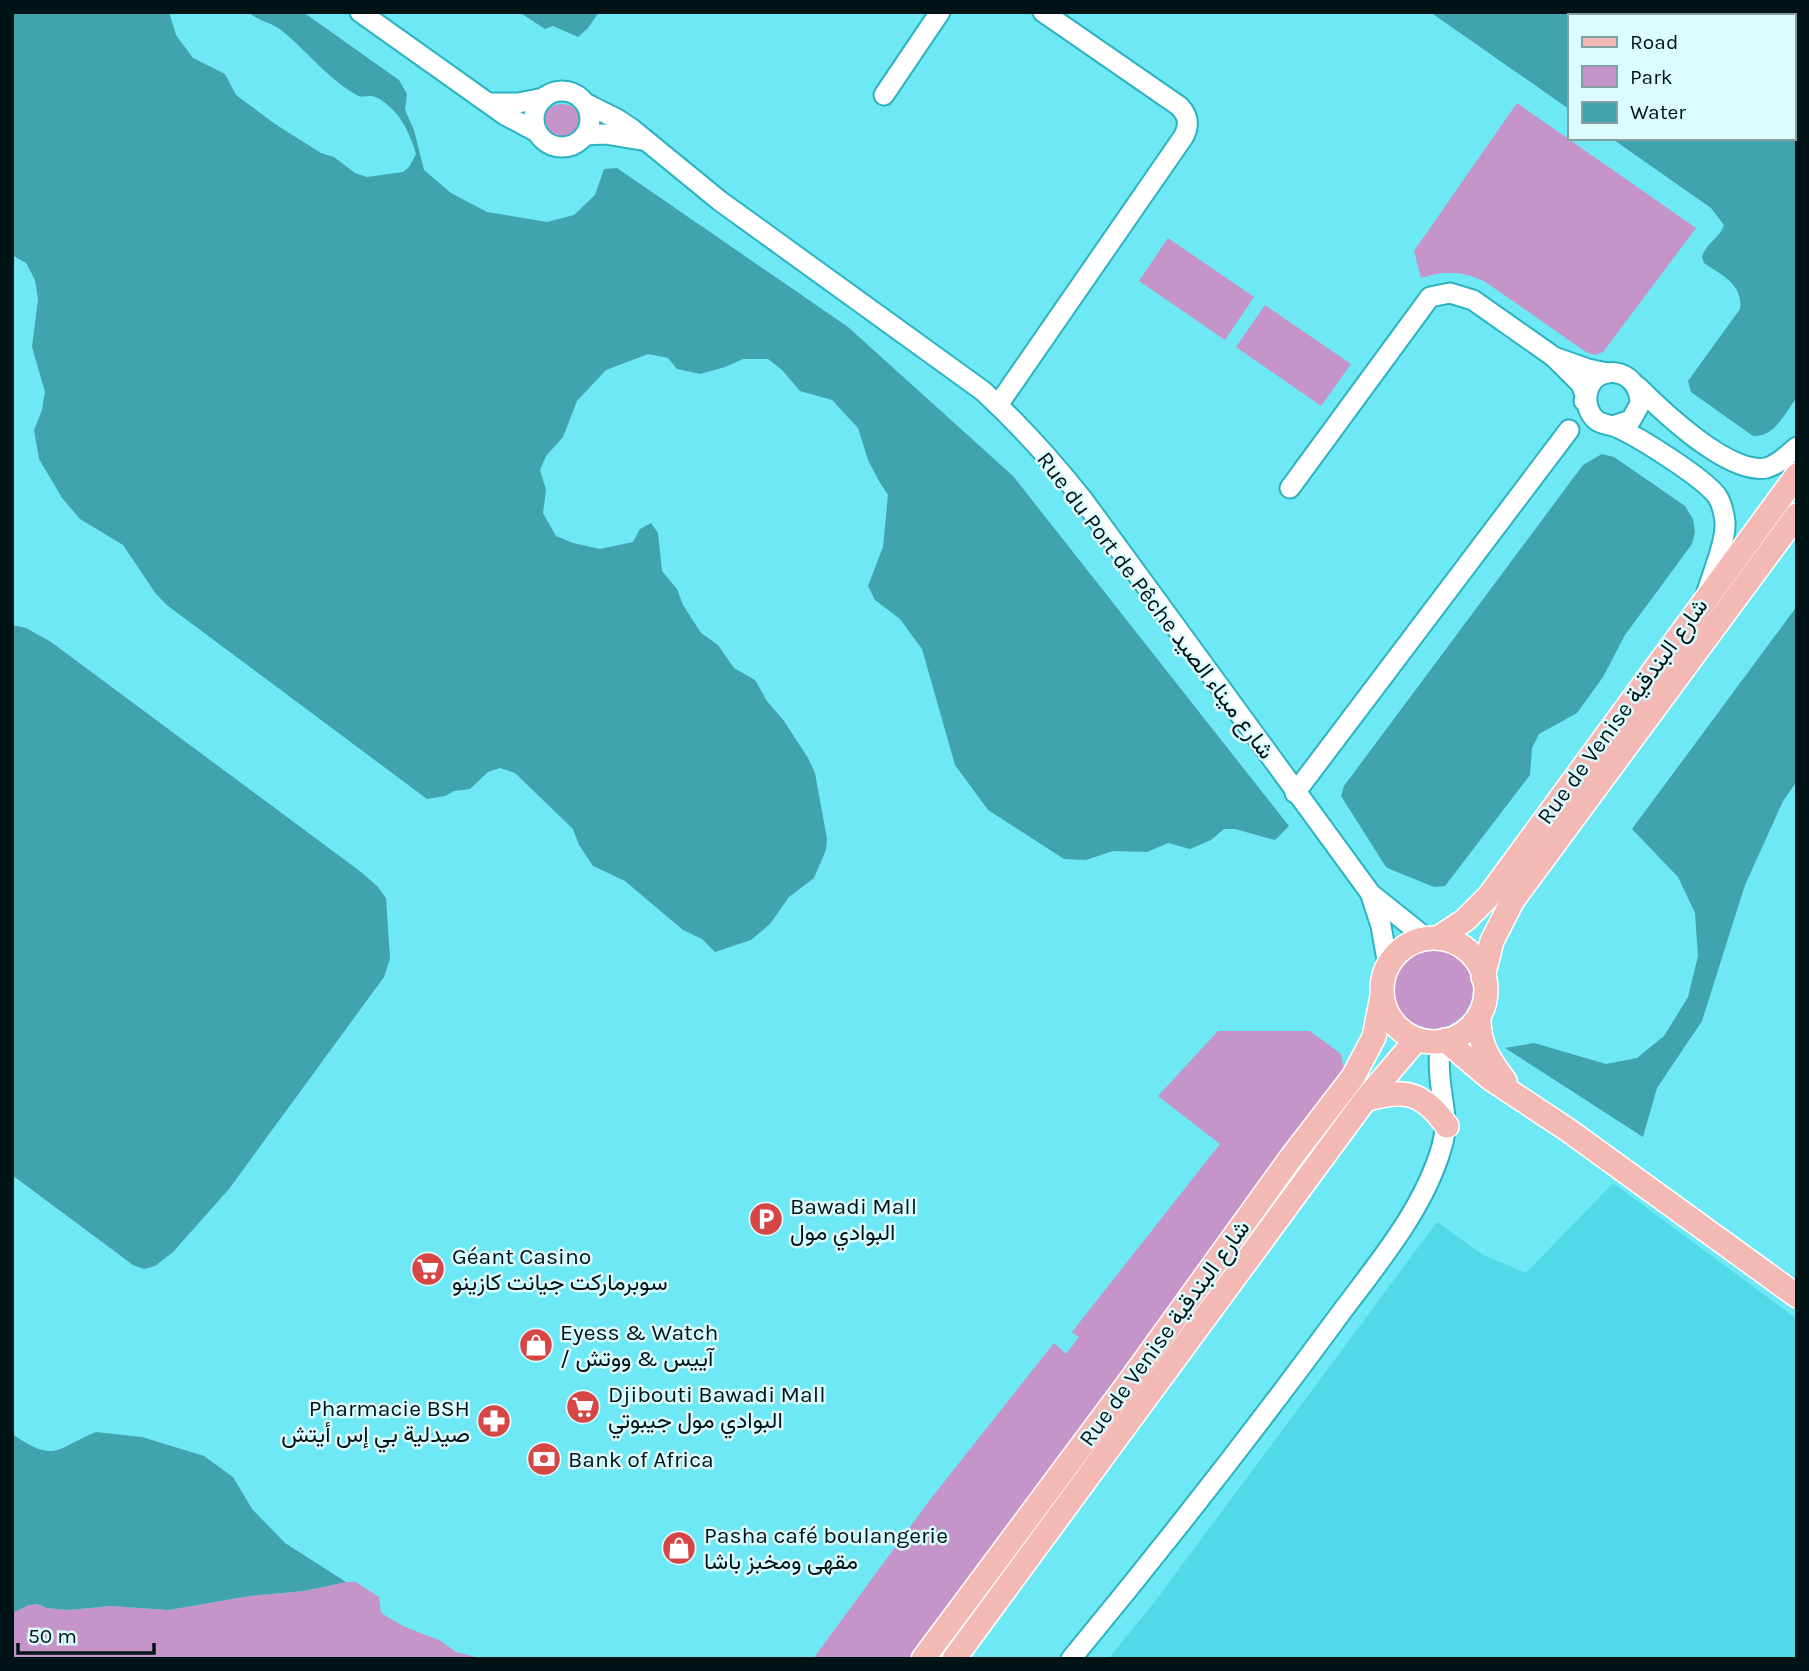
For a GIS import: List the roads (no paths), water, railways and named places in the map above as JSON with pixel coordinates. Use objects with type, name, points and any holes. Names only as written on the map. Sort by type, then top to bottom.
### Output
[{"type":"main road","name":"Rue de Venise شارع البندقية","points":[[1432,938],[1465,920],[1489,896],[1797,475]]},
{"type":"main road","name":"Rue de Venise شارع البندقية","points":[[1483,977],[1492,941],[1513,900],[1797,515]]},
{"type":"main road","points":[[1515,1095],[1486,1055],[1479,1032],[1479,1016],[1485,995],[1483,977],[1474,957],[1454,942],[1432,938],[1410,943],[1397,952],[1382,980],[1382,996],[1396,1025],[1432,1040],[1476,1068],[1515,1095],[1621,1168],[1797,1296]]},
{"type":"main road","name":"Rue de Venise شارع البندقية","points":[[923,1659],[1353,1077],[1374,1037],[1382,996]]},
{"type":"main road","points":[[1432,1040],[1465,1031],[1479,1016]]},
{"type":"main road","name":"Rue de Venise شارع البندقية","points":[[954,1659],[1365,1100],[1432,1040]]},
{"type":"main road","points":[[1365,1100],[1389,1094],[1413,1096],[1433,1107],[1447,1126]]},
{"type":"street","points":[[360,12],[408,48],[555,146],[577,142],[585,135],[590,119],[585,103],[569,92],[560,91],[544,98],[518,103],[491,103]]},
{"type":"street","points":[[884,95],[940,12]]},
{"type":"street","points":[[998,405],[1184,136],[1188,123],[1179,106],[1042,12]]},
{"type":"street","points":[[537,132],[535,110],[544,98]]},
{"type":"street","name":"Rue du Port de Pêche شارع ميناء الصيد","points":[[585,103],[617,119],[730,209],[950,367],[998,405],[1045,453],[1084,501],[1371,894],[1432,938]]},
{"type":"street","name":"Rue du Port de Pêche شارع ميناء الصيد","points":[[585,135],[605,134],[645,141]]},
{"type":"street","points":[[1290,488],[1430,297],[1450,293],[1473,300],[1554,357],[1581,384],[1590,413],[1648,444],[1710,488],[1719,499],[1725,524],[1706,597]]},
{"type":"street","points":[[1554,357],[1588,369],[1623,374],[1673,421],[1740,466],[1763,468],[1775,465],[1797,447]]},
{"type":"street","points":[[1295,793],[1569,430],[1593,382],[1607,373]]},
{"type":"street","points":[[1569,430],[1584,425],[1623,424],[1637,413],[1640,404],[1637,386]]},
{"type":"street","name":"Rue du Port de Pêche شارع ميناء الصيد","points":[[1371,894],[1381,926],[1388,965]]},
{"type":"street","points":[[1071,1659],[1240,1446],[1394,1240],[1436,1165],[1447,1126],[1432,1040]]},
{"type":"water","points":[[12,12],[169,12],[176,35],[193,58],[225,74],[236,95],[275,124],[321,153],[334,157],[355,173],[367,177],[403,172],[416,154],[407,130],[393,110],[377,97],[359,96],[345,87],[281,30],[248,12],[303,12],[399,80],[407,94],[405,110],[414,130],[424,170],[451,193],[487,212],[547,222],[574,215],[595,195],[604,169],[617,168],[848,327],[1013,476],[1289,826],[1275,840],[1235,829],[1224,829],[1211,840],[1190,849],[1168,843],[1147,852],[1113,851],[1086,860],[1064,859],[988,810],[955,765],[922,649],[900,619],[875,600],[868,586],[883,547],[888,495],[868,460],[858,428],[832,400],[800,391],[782,370],[768,359],[743,359],[700,374],[677,369],[668,358],[648,354],[606,370],[577,401],[563,437],[546,456],[540,470],[546,490],[543,513],[556,536],[600,549],[633,542],[640,529],[651,523],[658,533],[662,571],[677,589],[683,605],[701,633],[718,645],[734,668],[755,680],[808,758],[815,773],[827,839],[826,850],[814,878],[789,897],[770,924],[751,940],[715,952],[702,939],[683,930],[625,881],[593,866],[579,845],[573,829],[515,773],[500,768],[488,772],[470,789],[427,799],[168,606],[156,594],[123,545],[80,519],[62,498],[39,459],[34,430],[42,410],[45,392],[32,347],[38,299],[35,280],[26,263],[12,255]]},
{"type":"water","points":[[519,12],[599,12],[578,37],[553,26],[545,29]]},
{"type":"water","points":[[1430,12],[1797,12],[1797,397],[1784,417],[1767,433],[1753,436],[1691,392],[1688,381],[1740,309],[1735,287],[1704,263],[1702,257],[1724,225],[1711,208],[1614,140],[1795,140],[1795,14],[1568,14],[1568,108]]},
{"type":"water","points":[[1602,454],[1614,457],[1685,506],[1693,519],[1695,532],[1692,544],[1625,635],[1603,677],[1577,713],[1539,734],[1532,748],[1530,775],[1445,886],[1434,887],[1386,867],[1341,796],[1344,786],[1583,465]]},
{"type":"water","points":[[1797,606],[1797,781],[1783,801],[1745,885],[1702,1021],[1657,1088],[1643,1137],[1505,1048],[1534,1043],[1606,1064],[1637,1058],[1664,1036],[1688,997],[1698,956],[1695,913],[1678,877],[1632,829]]},
{"type":"water","points":[[12,625],[26,628],[51,642],[361,872],[386,898],[390,959],[384,977],[229,1189],[173,1252],[155,1266],[144,1269],[133,1265],[12,1175]]},
{"type":"water","points":[[96,1432],[142,1437],[204,1456],[233,1477],[252,1509],[285,1543],[346,1582],[304,1591],[249,1596],[169,1610],[110,1606],[69,1610],[37,1604],[12,1613],[12,1434],[37,1448],[54,1451]]},
{"type":"place","name":"Bawadi Mall البوادي مول","points":[[766,1219]]},
{"type":"place","name":"Géant Casino سوبرماركت جيانت كازينو","points":[[428,1269]]},
{"type":"place","name":"Eyess & Watch / آييس & ووتش","points":[[536,1345]]},
{"type":"place","name":"Djibouti Bawadi Mall البوادي مول جيبوتي","points":[[583,1407]]},
{"type":"place","name":"Pharmacie BSH صيدلية بي إس أيتش","points":[[494,1421]]},
{"type":"place","name":"Bank of Africa","points":[[544,1459]]},
{"type":"place","name":"Pasha café boulangerie مقهى ومخبز باشا","points":[[679,1548]]}]
